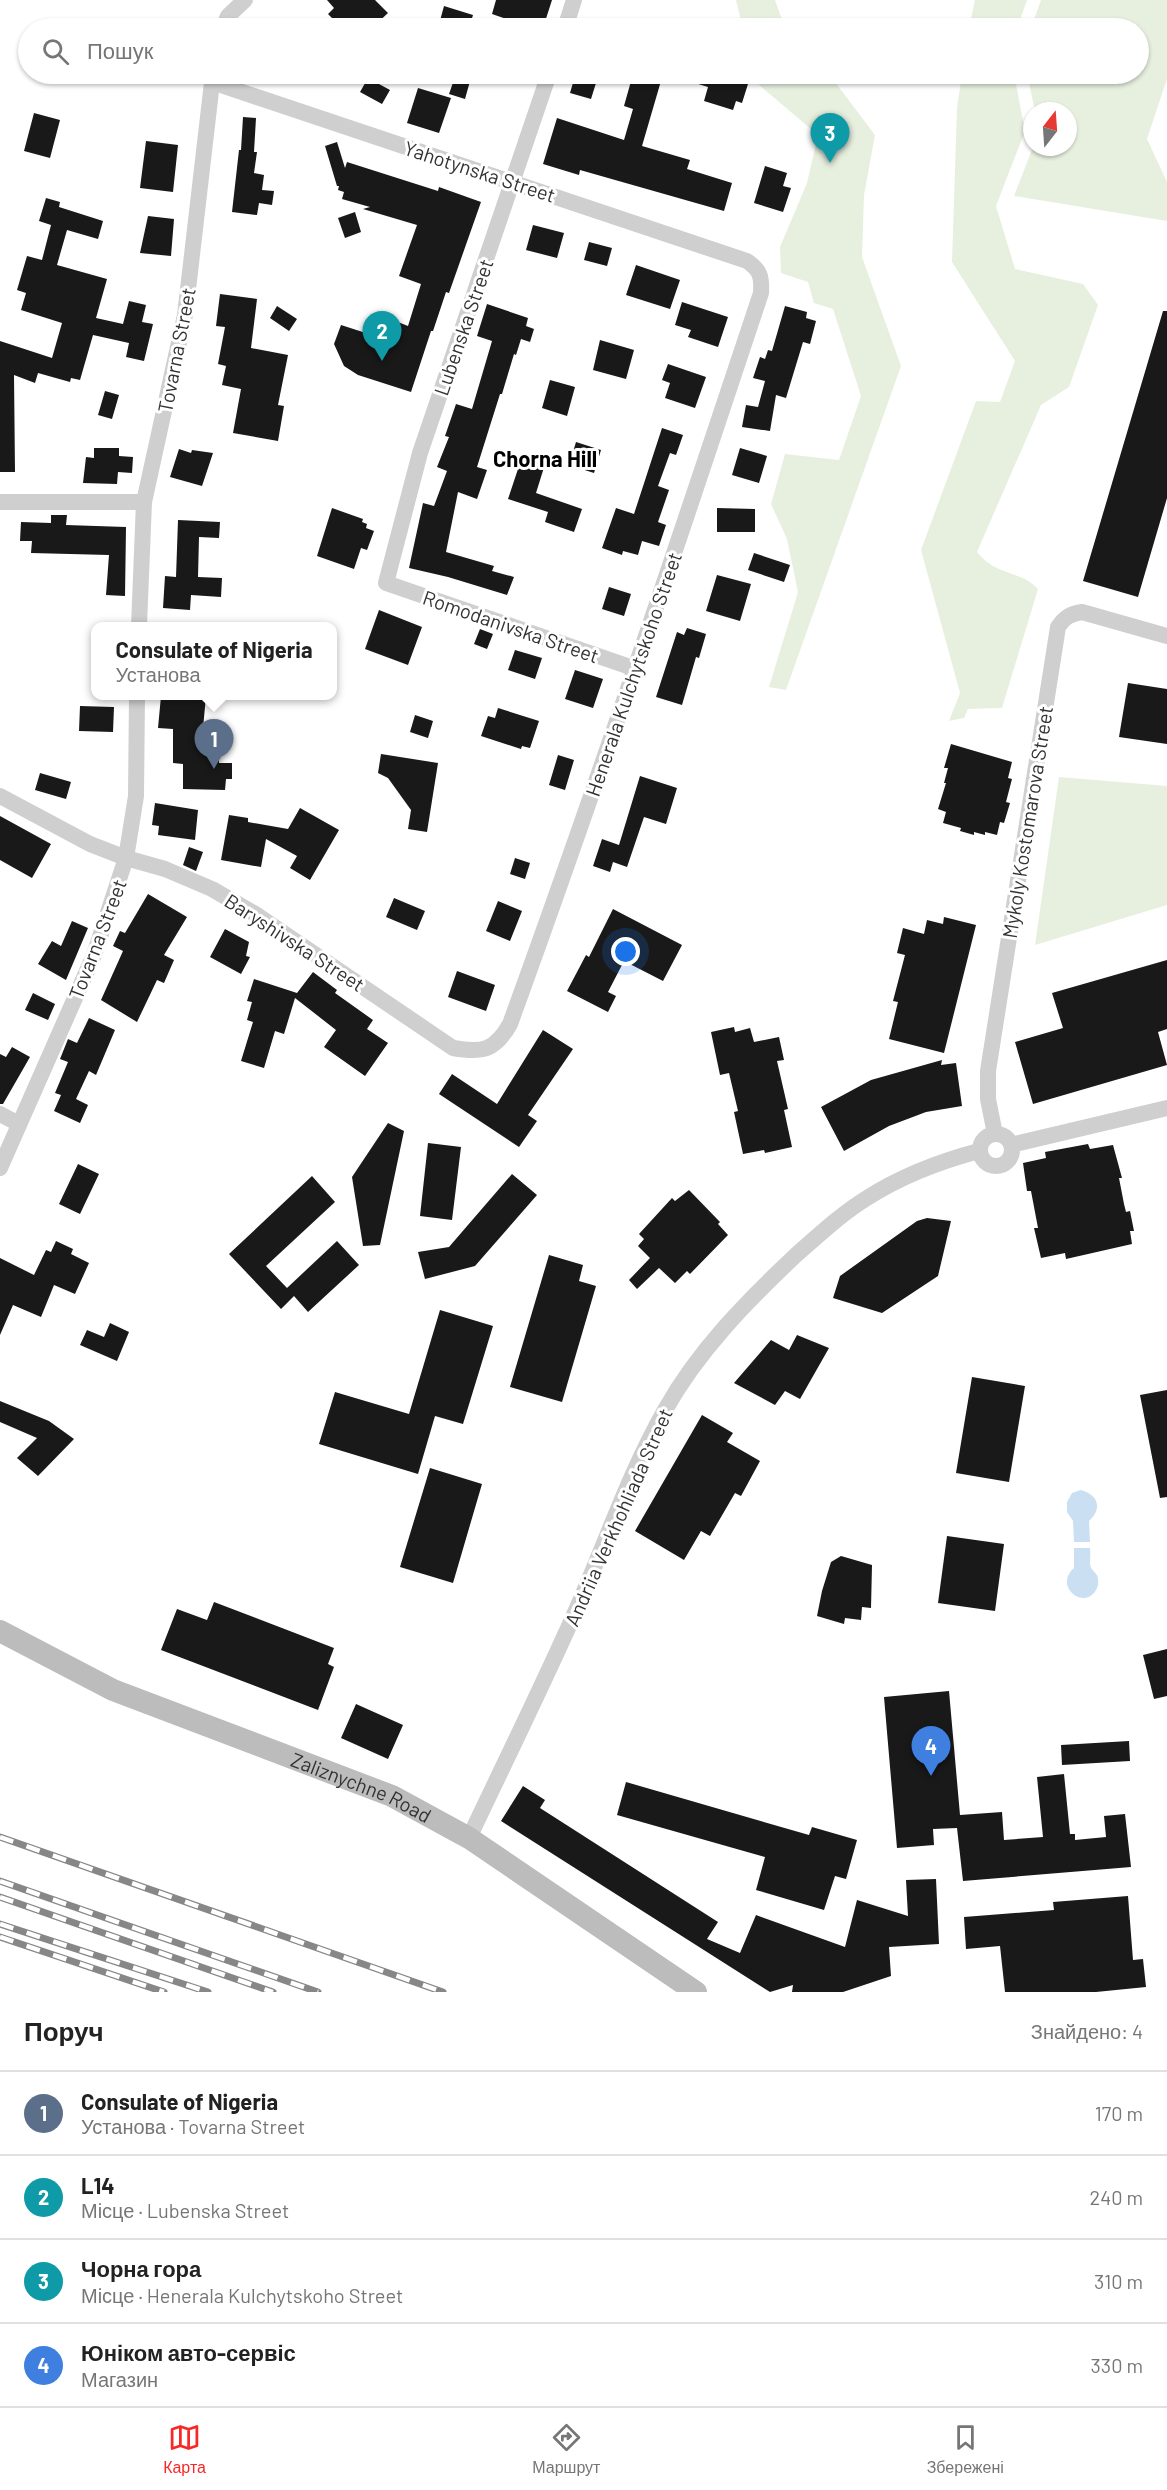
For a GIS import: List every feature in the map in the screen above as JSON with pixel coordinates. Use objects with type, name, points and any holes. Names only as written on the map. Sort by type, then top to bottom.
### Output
[{"type":"street","points":[[227,18],[245,0]]},
{"type":"street","points":[[568,18],[574,0]]},
{"type":"street","name":"Tovarna Street","points":[[138,622],[144,502],[185,315],[212,84]]},
{"type":"street","name":"Yahotynska Street","points":[[230,84],[747,261]]},
{"type":"street","name":"Lubenska Street","points":[[386,583],[420,453],[546,84]]},
{"type":"street","name":"Henerala Kulchytskoho Street","points":[[453,1048],[474,1052],[488,1048],[502,1038],[510,1024],[636,669],[761,293],[762,280],[759,270],[747,261]]},
{"type":"street","points":[[0,502],[144,502]]},
{"type":"street","name":"Romodanivska Street","points":[[386,583],[636,669]]},
{"type":"street","name":"Mykoly Kostomarova Street","points":[[995,1134],[988,1099],[988,1071],[1058,627],[1064,618],[1083,612],[1167,636]]},
{"type":"street","name":"Tovarna Street","points":[[0,1168],[94,955],[126,858],[136,796],[137,700]]},
{"type":"street","name":"Baryshivska Street","points":[[0,796],[90,844],[126,858],[165,869],[257,915],[453,1048]]},
{"type":"street","points":[[1011,1145],[1167,1108]]},
{"type":"street","points":[[0,1114],[19,1124]]},
{"type":"street","points":[[995,1134],[1005,1137],[1011,1145],[1011,1156],[1008,1161],[998,1166],[983,1161],[979,1152],[982,1141],[995,1134]]},
{"type":"street","name":"Andriia Verkhohliada Street","points":[[469,1838],[531,1712],[582,1598],[612,1521],[665,1409],[702,1354],[757,1291],[826,1229],[867,1198],[933,1165],[979,1152]]},
{"type":"street","name":"Zaliznychne Road","points":[[0,1631],[113,1690],[392,1796],[469,1838],[696,1992]]},
{"type":"green space","points":[[736,0],[775,0],[781,18],[740,18]]},
{"type":"green space","points":[[975,0],[1027,0],[1021,18],[971,18]]},
{"type":"green space","points":[[1041,0],[1167,0],[1167,79],[1147,139],[1167,182],[1167,221],[1014,196],[1030,156],[1077,156],[1077,102],[1033,102],[1029,84],[1149,84],[1149,18],[1035,18]]},
{"type":"green space","points":[[758,84],[837,84],[875,135],[864,195],[862,257],[901,366],[786,690],[769,687],[798,592],[787,539],[771,504],[785,454],[839,460],[861,396],[833,309],[814,303],[808,282],[781,273],[780,247],[807,183],[818,135]]},
{"type":"green space","points":[[961,84],[1016,84],[1023,121],[1023,136],[996,206],[1015,269],[1083,284],[1098,305],[1069,387],[1041,405],[977,552],[992,565],[1024,579],[1038,589],[1002,708],[968,709],[964,718],[949,721],[960,693],[921,550],[976,401],[1000,402],[1015,361],[952,262],[957,108]]},
{"type":"green space","points":[[1059,777],[1167,786],[1167,905],[1035,945]]},
{"type":"water","points":[[1081,1490],[1091,1495],[1097,1502],[1096,1511],[1089,1521],[1090,1542],[1074,1542],[1073,1521],[1067,1512],[1067,1502],[1072,1493]]},
{"type":"water","points":[[1074,1548],[1090,1548],[1091,1568],[1097,1575],[1098,1586],[1089,1597],[1078,1597],[1069,1590],[1067,1583],[1069,1574],[1074,1568]]},
{"type":"building","points":[[327,0],[375,0],[388,13],[383,18],[332,18],[328,14],[334,8]]},
{"type":"building","points":[[496,0],[552,0],[546,18],[503,18],[492,14]]},
{"type":"building","points":[[444,6],[473,15],[472,18],[441,18]]},
{"type":"building","points":[[365,84],[379,84],[390,90],[382,104],[360,92]]},
{"type":"building","points":[[452,84],[469,84],[465,99],[449,94]]},
{"type":"building","points":[[573,84],[596,84],[591,99],[570,93]]},
{"type":"building","points":[[630,84],[660,84],[642,146],[690,160],[687,169],[732,183],[724,211],[580,170],[579,175],[543,164],[557,118],[624,140],[633,109],[624,106]]},
{"type":"building","points":[[698,84],[748,84],[742,103],[736,101],[733,110],[704,101],[708,87]]},
{"type":"building","points":[[418,88],[451,98],[439,133],[407,123]]},
{"type":"building","points":[[34,113],[60,120],[50,158],[24,151]]},
{"type":"building","points":[[243,117],[256,118],[254,152],[257,152],[254,173],[264,175],[262,190],[274,191],[272,205],[259,203],[257,215],[232,212],[239,150],[241,150]]},
{"type":"building","points":[[146,141],[178,145],[173,192],[140,188]]},
{"type":"building","points":[[337,142],[345,168],[347,162],[438,191],[439,187],[481,202],[449,293],[446,292],[433,331],[431,331],[411,392],[358,375],[344,366],[334,344],[341,325],[372,335],[380,315],[408,326],[421,284],[399,276],[417,225],[363,209],[370,207],[342,199],[344,192],[338,190],[339,186],[337,186],[325,146]]},
{"type":"building","points":[[765,166],[787,173],[783,186],[791,188],[783,212],[754,203]]},
{"type":"building","points":[[46,198],[60,202],[59,207],[103,221],[98,239],[67,230],[57,265],[107,279],[96,318],[123,324],[129,301],[146,305],[142,322],[153,324],[144,361],[126,357],[129,343],[93,335],[80,380],[71,378],[70,382],[38,373],[35,383],[14,375],[15,472],[0,472],[0,341],[52,358],[62,323],[21,310],[26,293],[17,290],[27,256],[42,260],[51,225],[39,221]]},
{"type":"building","points":[[355,212],[361,232],[345,238],[338,218]]},
{"type":"building","points":[[148,216],[174,219],[171,256],[140,253]]},
{"type":"building","points":[[533,225],[564,233],[557,258],[526,250]]},
{"type":"building","points":[[589,242],[612,248],[607,266],[584,260]]},
{"type":"building","points":[[636,265],[680,280],[670,309],[626,295]]},
{"type":"building","points":[[220,294],[257,299],[251,348],[288,355],[278,405],[284,406],[278,441],[233,433],[241,389],[222,385],[226,366],[218,364],[225,327],[216,326]]},
{"type":"building","points":[[682,302],[728,317],[718,347],[688,337],[691,330],[675,325]]},
{"type":"building","points":[[487,304],[528,318],[526,326],[534,329],[530,342],[521,339],[502,394],[500,394],[477,467],[487,470],[477,499],[458,492],[446,552],[494,566],[492,571],[514,577],[507,595],[409,568],[423,503],[434,506],[447,471],[437,467],[449,437],[445,436],[456,404],[472,409],[492,341],[477,336]]},
{"type":"building","points":[[277,306],[297,319],[289,331],[270,318]]},
{"type":"building","points":[[785,306],[807,312],[806,318],[816,321],[810,344],[803,342],[786,398],[776,395],[770,431],[742,427],[746,405],[758,407],[765,381],[753,378],[760,357],[765,359],[768,350],[772,351]]},
{"type":"building","points":[[1163,311],[1167,311],[1167,498],[1138,597],[1083,581]]},
{"type":"building","points":[[600,340],[634,350],[626,379],[593,370]]},
{"type":"building","points":[[668,364],[706,377],[695,408],[665,398],[670,383],[662,380]]},
{"type":"building","points":[[550,380],[575,387],[567,416],[542,408]]},
{"type":"building","points":[[105,391],[119,395],[112,419],[98,415]]},
{"type":"building","points":[[662,428],[683,435],[676,455],[670,453],[658,486],[669,490],[658,522],[666,525],[659,546],[642,541],[638,555],[623,551],[622,555],[602,548],[616,508],[634,514]]},
{"type":"building","points":[[576,442],[601,450],[594,473],[569,465]]},
{"type":"building","points":[[94,448],[119,448],[119,456],[133,457],[132,473],[118,472],[117,484],[83,483],[86,457],[94,458]]},
{"type":"building","points":[[740,448],[767,456],[759,483],[732,475]]},
{"type":"building","points":[[179,449],[191,453],[192,450],[213,453],[202,486],[170,477]]},
{"type":"building","points":[[523,454],[546,461],[536,493],[582,509],[574,532],[545,522],[548,512],[508,499]]},
{"type":"building","points":[[332,508],[363,519],[362,522],[367,524],[366,528],[374,531],[367,550],[361,548],[354,569],[317,556]]},
{"type":"building","points":[[717,508],[755,509],[755,532],[717,532]]},
{"type":"building","points":[[51,515],[67,515],[66,525],[126,527],[125,596],[106,595],[109,555],[31,553],[32,541],[20,541],[21,522],[51,523]]},
{"type":"building","points":[[178,520],[220,522],[219,538],[199,537],[198,577],[222,578],[221,597],[191,595],[190,610],[163,608],[165,576],[176,577]]},
{"type":"building","points":[[754,553],[790,565],[784,582],[748,570]]},
{"type":"building","points":[[717,575],[751,584],[740,621],[706,611]]},
{"type":"building","points":[[609,587],[631,594],[624,616],[602,609]]},
{"type":"building","points":[[379,610],[422,627],[408,665],[365,649]]},
{"type":"building","points":[[687,628],[706,634],[699,658],[696,657],[682,705],[656,697],[677,632],[684,635]]},
{"type":"building","points":[[480,629],[493,634],[487,649],[474,644]]},
{"type":"building","points":[[515,650],[542,658],[535,679],[508,670]]},
{"type":"building","points":[[575,670],[603,679],[593,708],[565,699]]},
{"type":"building","points":[[1128,683],[1167,689],[1167,744],[1119,737]]},
{"type":"building","points":[[161,700],[206,700],[201,750],[219,750],[219,763],[232,763],[232,779],[226,779],[225,790],[183,789],[183,764],[173,763],[173,729],[158,728]]},
{"type":"building","points":[[80,706],[114,707],[113,732],[79,731]]},
{"type":"building","points":[[498,708],[539,721],[530,748],[522,746],[521,749],[481,736],[488,716],[495,718]]},
{"type":"building","points":[[415,715],[433,721],[428,738],[410,732]]},
{"type":"building","points":[[951,744],[1012,762],[1008,778],[1012,779],[1006,802],[1010,803],[1004,823],[1000,822],[997,835],[974,832],[974,835],[960,831],[961,828],[943,823],[946,812],[938,809],[946,783],[944,783],[948,768],[944,768]]},
{"type":"building","points":[[381,754],[438,763],[427,832],[408,829],[411,810],[388,778],[378,773]]},
{"type":"building","points":[[558,755],[574,760],[565,790],[549,785]]},
{"type":"building","points":[[40,773],[71,782],[66,799],[35,790]]},
{"type":"building","points":[[640,776],[677,788],[666,824],[644,817],[627,867],[613,862],[610,872],[593,866],[602,839],[619,845]]},
{"type":"building","points":[[155,803],[198,810],[195,840],[158,835],[159,826],[152,825]]},
{"type":"building","points":[[300,808],[339,830],[310,880],[290,868],[297,856],[266,839],[261,867],[221,860],[229,815],[248,818],[248,822],[288,829]]},
{"type":"building","points":[[0,816],[51,844],[32,878],[0,860]]},
{"type":"building","points":[[189,847],[203,852],[196,871],[183,865]]},
{"type":"building","points":[[515,858],[530,863],[525,879],[510,874]]},
{"type":"building","points":[[148,894],[187,917],[164,955],[174,960],[164,983],[157,980],[137,1022],[101,1000],[123,951],[113,946],[120,931],[125,933]]},
{"type":"building","points":[[394,898],[425,911],[417,930],[386,917]]},
{"type":"building","points":[[498,901],[522,911],[510,941],[486,931]]},
{"type":"building","points":[[613,909],[682,945],[663,981],[624,961],[608,992],[616,996],[608,1012],[567,991],[586,955],[589,957]]},
{"type":"building","points":[[944,917],[976,925],[944,1053],[889,1039],[898,1002],[893,1001],[905,955],[897,953],[903,928],[924,934],[927,920],[943,924]]},
{"type":"building","points":[[72,921],[88,928],[66,980],[38,964],[52,941],[61,946]]},
{"type":"building","points":[[225,929],[249,942],[246,956],[250,957],[241,974],[210,957]]},
{"type":"building","points":[[1167,960],[1167,1029],[1158,1032],[1167,1065],[1033,1104],[1015,1042],[1063,1028],[1052,993]]},
{"type":"building","points":[[457,971],[495,985],[486,1011],[448,997]]},
{"type":"building","points":[[313,972],[337,990],[335,993],[373,1020],[367,1029],[388,1043],[365,1076],[324,1047],[336,1030],[295,998],[284,1034],[275,1031],[264,1068],[241,1061],[253,1022],[247,1020],[252,1002],[247,1001],[254,979],[297,993]]},
{"type":"building","points":[[33,993],[55,1004],[48,1020],[25,1010]]},
{"type":"building","points":[[89,1018],[115,1030],[96,1075],[89,1071],[76,1099],[88,1105],[80,1123],[54,1111],[61,1095],[55,1093],[68,1062],[60,1059],[68,1039],[77,1043]]},
{"type":"building","points":[[734,1027],[735,1032],[750,1028],[754,1042],[779,1037],[784,1060],[777,1061],[788,1109],[784,1110],[792,1147],[765,1153],[764,1150],[743,1154],[734,1112],[738,1111],[729,1073],[720,1075],[711,1032]]},
{"type":"building","points":[[543,1030],[573,1049],[528,1115],[537,1121],[519,1147],[439,1094],[452,1074],[497,1104]]},
{"type":"building","points":[[12,1047],[30,1057],[3,1104],[0,1104],[0,1054],[6,1057]]},
{"type":"building","points":[[942,1060],[941,1065],[956,1063],[962,1106],[926,1112],[889,1126],[844,1151],[821,1107],[871,1080]]},
{"type":"building","points":[[388,1123],[404,1131],[380,1245],[363,1246],[352,1177]]},
{"type":"building","points":[[428,1143],[461,1147],[452,1220],[420,1216]]},
{"type":"building","points":[[1088,1144],[1090,1149],[1113,1145],[1122,1178],[1119,1178],[1124,1204],[1126,1212],[1130,1211],[1134,1231],[1130,1231],[1132,1244],[1066,1259],[1065,1253],[1041,1258],[1034,1228],[1038,1228],[1031,1191],[1027,1191],[1023,1163],[1046,1158],[1045,1152]]},
{"type":"building","points":[[78,1164],[99,1174],[80,1214],[59,1204]]},
{"type":"building","points":[[512,1174],[537,1195],[475,1266],[425,1279],[418,1252],[449,1247]]},
{"type":"building","points":[[312,1176],[335,1202],[266,1266],[287,1288],[337,1241],[359,1265],[308,1312],[294,1296],[281,1309],[229,1254]]},
{"type":"building","points":[[689,1190],[720,1222],[718,1224],[728,1235],[690,1274],[687,1271],[675,1283],[659,1268],[637,1289],[629,1280],[650,1258],[638,1246],[644,1239],[639,1234],[672,1198],[675,1201]]},
{"type":"building","points":[[927,1218],[951,1221],[938,1276],[882,1313],[833,1298],[840,1276],[917,1221]]},
{"type":"building","points":[[56,1241],[73,1249],[71,1254],[89,1263],[75,1294],[54,1285],[41,1317],[13,1305],[0,1335],[0,1258],[34,1275],[46,1250],[51,1252]]},
{"type":"building","points":[[549,1255],[583,1265],[579,1281],[596,1286],[562,1402],[510,1387]]},
{"type":"building","points":[[440,1310],[493,1326],[463,1424],[435,1416],[418,1474],[319,1444],[335,1392],[409,1414]]},
{"type":"building","points":[[110,1323],[129,1332],[117,1361],[80,1345],[87,1330],[104,1337]]},
{"type":"building","points":[[797,1335],[829,1348],[800,1399],[785,1391],[775,1405],[734,1383],[771,1340],[789,1350]]},
{"type":"building","points":[[972,1377],[1025,1386],[1009,1482],[956,1473]]},
{"type":"building","points":[[1167,1390],[1167,1497],[1160,1498],[1140,1395]]},
{"type":"building","points":[[0,1401],[49,1421],[74,1439],[38,1476],[17,1458],[37,1438],[0,1422]]},
{"type":"building","points":[[702,1415],[733,1433],[727,1442],[760,1461],[741,1496],[735,1493],[710,1536],[701,1531],[684,1560],[635,1531]]},
{"type":"building","points":[[430,1468],[482,1484],[453,1583],[400,1567]]},
{"type":"building","points":[[947,1536],[1004,1544],[995,1611],[938,1603]]},
{"type":"building","points":[[841,1556],[872,1565],[871,1608],[862,1607],[861,1620],[845,1618],[844,1624],[817,1616],[831,1562]]},
{"type":"building","points":[[214,1602],[334,1648],[328,1664],[334,1667],[318,1710],[161,1650],[177,1609],[207,1620]]},
{"type":"building","points":[[1167,1649],[1167,1696],[1154,1699],[1143,1655]]},
{"type":"building","points":[[949,1691],[960,1815],[1002,1812],[1004,1840],[1043,1837],[1037,1777],[1064,1774],[1070,1834],[1075,1834],[1075,1840],[1106,1837],[1104,1816],[1125,1814],[1131,1867],[963,1881],[957,1828],[933,1829],[934,1845],[897,1848],[884,1697]]},
{"type":"building","points":[[356,1704],[403,1725],[388,1759],[341,1738]]},
{"type":"building","points":[[1129,1741],[1130,1761],[1062,1765],[1061,1745]]},
{"type":"building","points":[[626,1782],[809,1835],[812,1827],[857,1840],[846,1879],[835,1876],[824,1910],[756,1890],[765,1857],[617,1815]]},
{"type":"building","points":[[523,1786],[545,1800],[540,1808],[718,1922],[707,1939],[740,1953],[756,1915],[845,1947],[857,1900],[908,1916],[906,1880],[936,1879],[939,1944],[889,1947],[891,1976],[843,1992],[792,1992],[793,1985],[770,1992],[501,1821]]},
{"type":"building","points":[[1128,1896],[1133,1960],[1143,1959],[1146,1987],[1096,1992],[1005,1992],[1000,1946],[966,1949],[964,1917],[1054,1910],[1053,1902]]},
{"type":"railway","points":[[0,1837],[443,1992]]},
{"type":"railway","points":[[0,1881],[318,1992]]},
{"type":"railway","points":[[0,1897],[273,1992]]},
{"type":"railway","points":[[0,1924],[208,1992]]},
{"type":"railway","points":[[0,1937],[164,1992]]},
{"type":"place","name":"Чорна гора","points":[[830,163]]},
{"type":"place","name":"L14","points":[[382,361]]},
{"type":"place","name":"Consulate of Nigeria","points":[[214,769]]},
{"type":"place","name":"Юніком авто-сервіс","points":[[931,1776]]},
{"type":"district","name":"Chorna Hill","points":[[545,458]]}]
